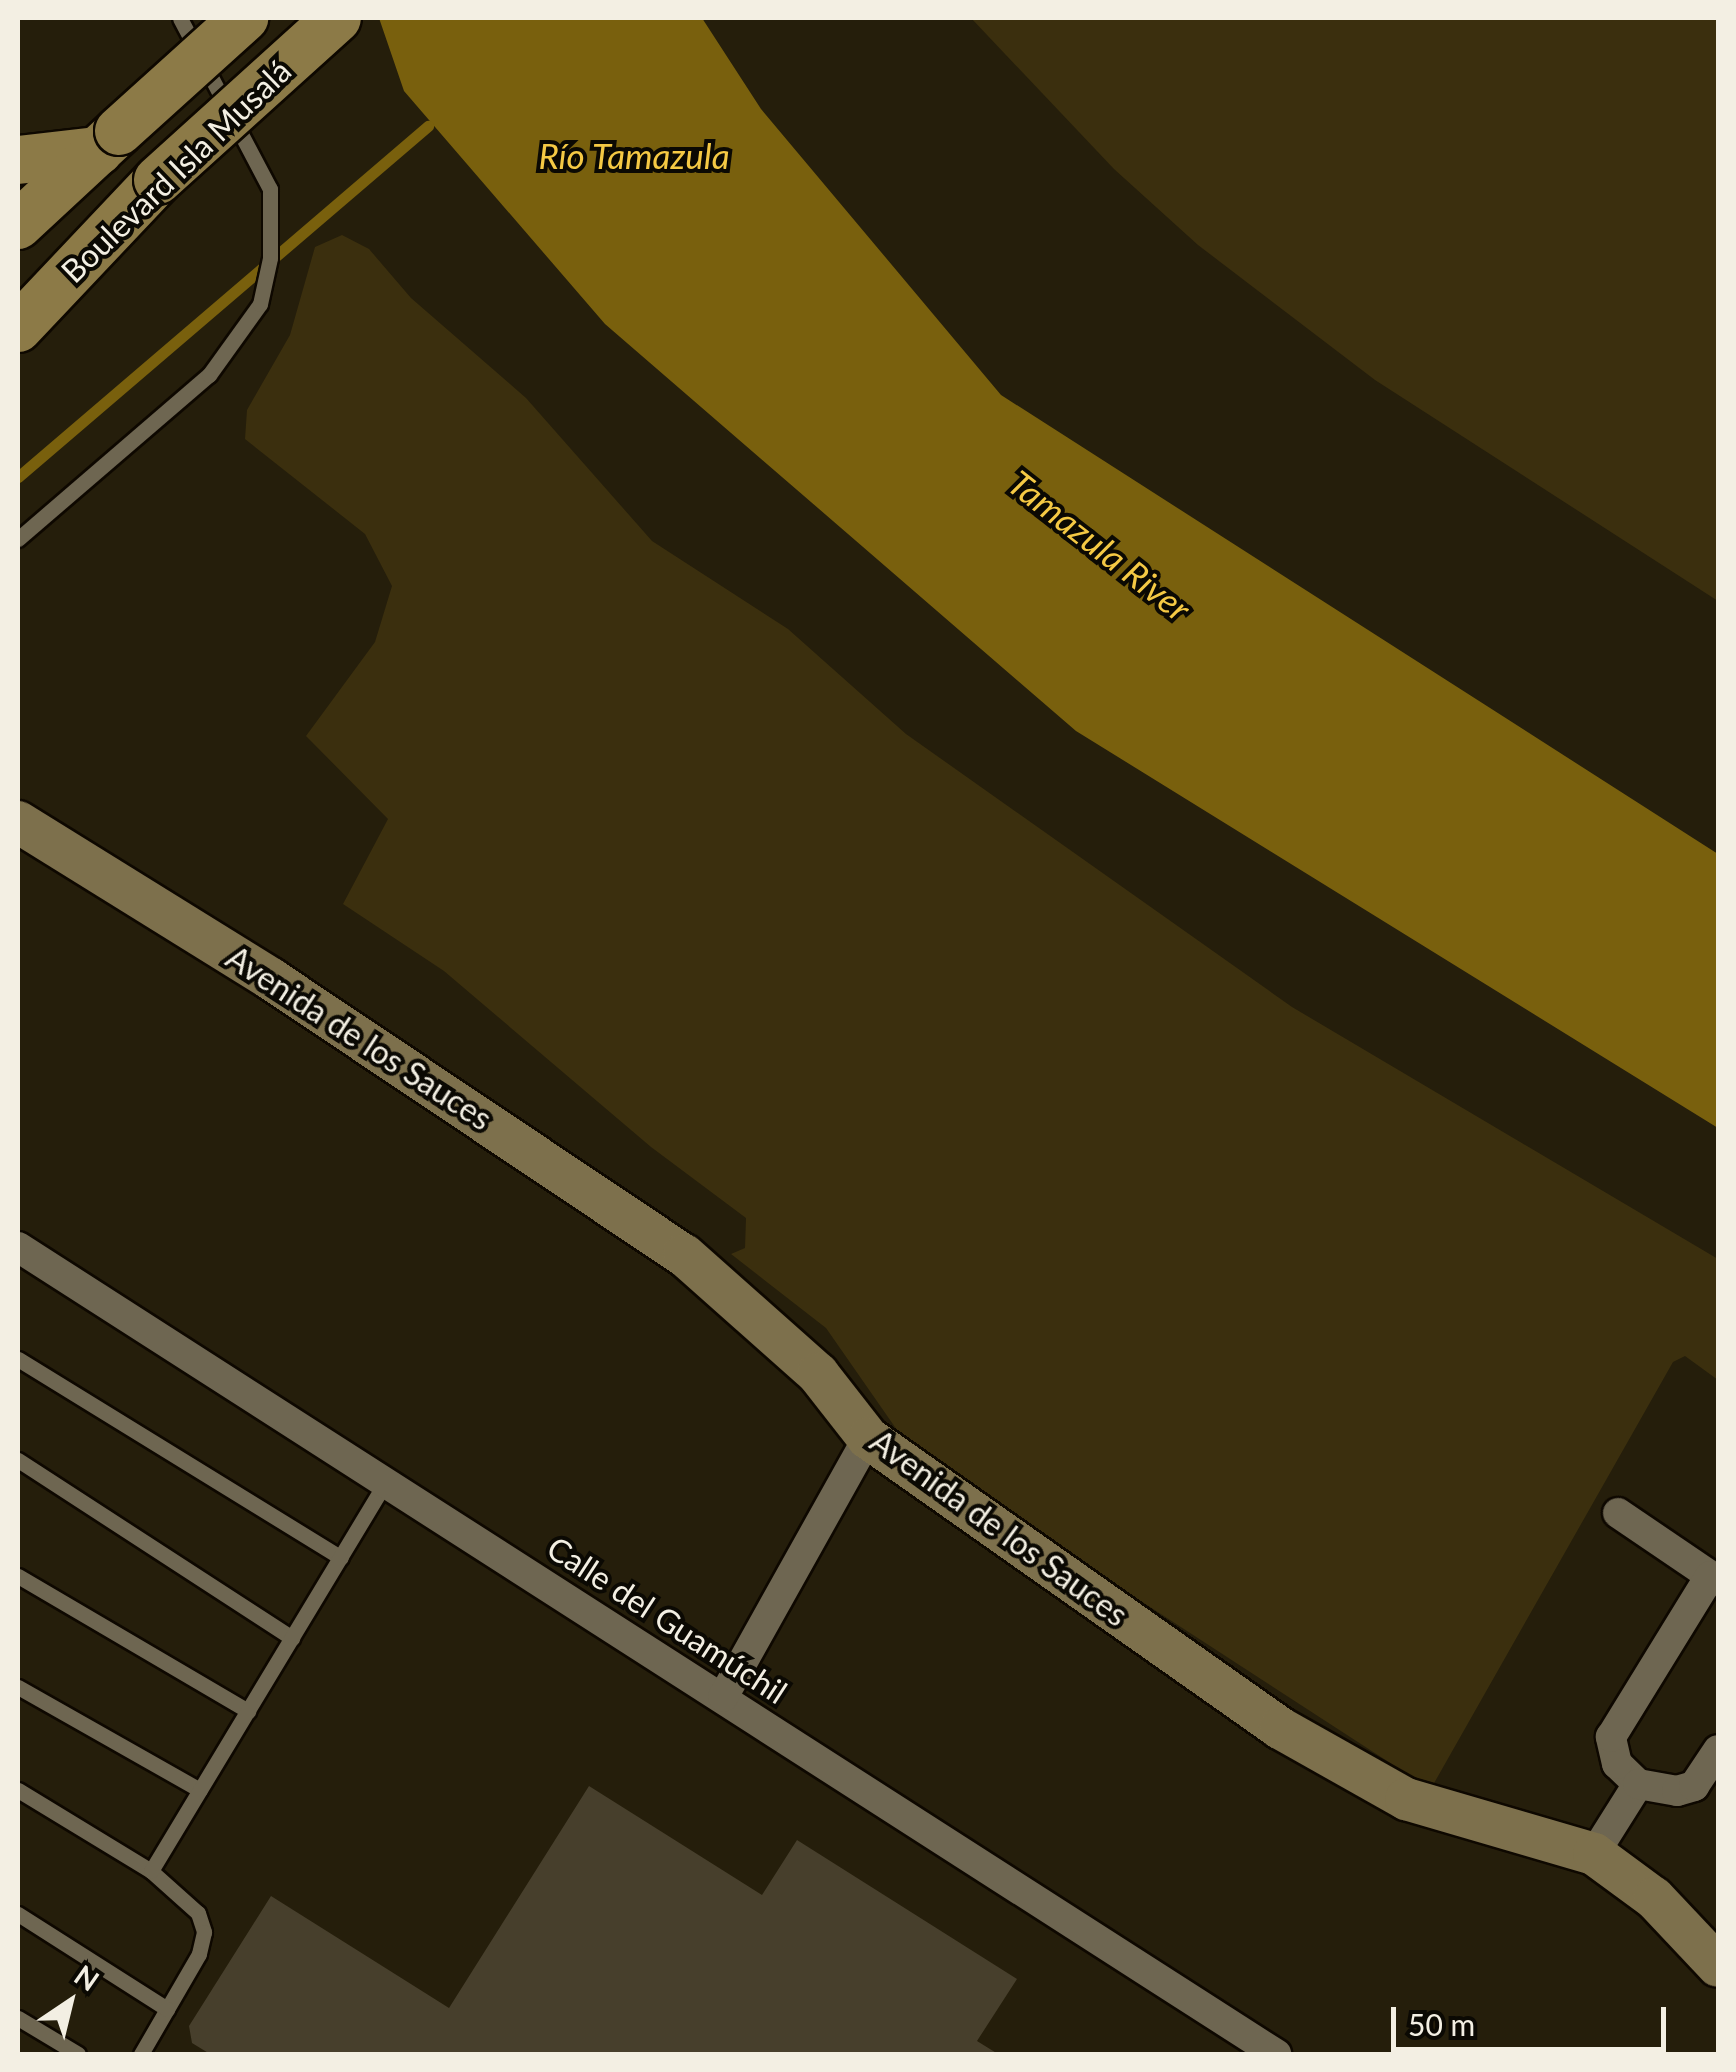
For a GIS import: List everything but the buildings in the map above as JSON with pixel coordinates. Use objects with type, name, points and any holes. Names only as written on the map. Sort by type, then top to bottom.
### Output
[{"type":"main road","name":"Boulevard Isla Musalá","points":[[18,226],[244,18]]},
{"type":"main road","name":"Boulevard Isla Musalá","points":[[18,328],[158,180],[337,18]]},
{"type":"main road","points":[[18,160],[109,141]]},
{"type":"street","name":"Avenida de los Sauces","points":[[18,822],[272,978],[684,1255],[818,1374],[868,1438],[1346,1770],[1406,1799],[1594,1854],[1654,1898],[1718,1966]]},
{"type":"street","name":"Calle del Guamúchil","points":[[18,1248],[1276,2054]]},
{"type":"street","points":[[723,1697],[868,1438]]},
{"type":"street","points":[[1618,1513],[1714,1579],[1611,1737],[1617,1764],[1638,1784],[1677,1791],[1694,1786],[1718,1750]]},
{"type":"street","points":[[1594,1854],[1638,1784]]},
{"type":"lane","points":[[18,539],[210,375],[260,304],[270,258],[270,189],[180,18]]},
{"type":"lane","points":[[18,1359],[341,1558]]},
{"type":"lane","points":[[18,1460],[292,1638]]},
{"type":"lane","points":[[151,1870],[385,1482]]},
{"type":"lane","points":[[18,1576],[248,1711]]},
{"type":"lane","points":[[18,1687],[200,1790]]},
{"type":"lane","points":[[18,1790],[151,1870],[198,1913],[204,1932],[199,1954],[142,2054]]},
{"type":"lane","points":[[18,1914],[168,2009]]},
{"type":"lane","points":[[18,2018],[78,2054]]},
{"type":"shaded area","points":[[971,18],[1718,18],[1718,601],[1375,380],[1198,245],[1114,169]]},
{"type":"shaded area","points":[[342,235],[369,249],[411,298],[526,398],[652,541],[788,629],[906,734],[1292,1007],[1718,1259],[1718,1380],[1685,1356],[1673,1362],[1433,1785],[1421,1783],[913,1453],[826,1328],[731,1254],[745,1248],[746,1218],[651,1147],[444,971],[343,904],[388,819],[306,736],[375,642],[392,586],[365,534],[245,439],[247,410],[290,335],[315,247]]},
{"type":"water","name":"Río Tamazula","points":[[379,18],[702,18],[761,109],[1001,395],[1718,854],[1718,1128],[1076,731],[605,324],[404,91]]},
{"type":"waterway","points":[[18,477],[428,126]]},
{"type":"water label","name":"Tamazula River","points":[[1100,545]]}]
